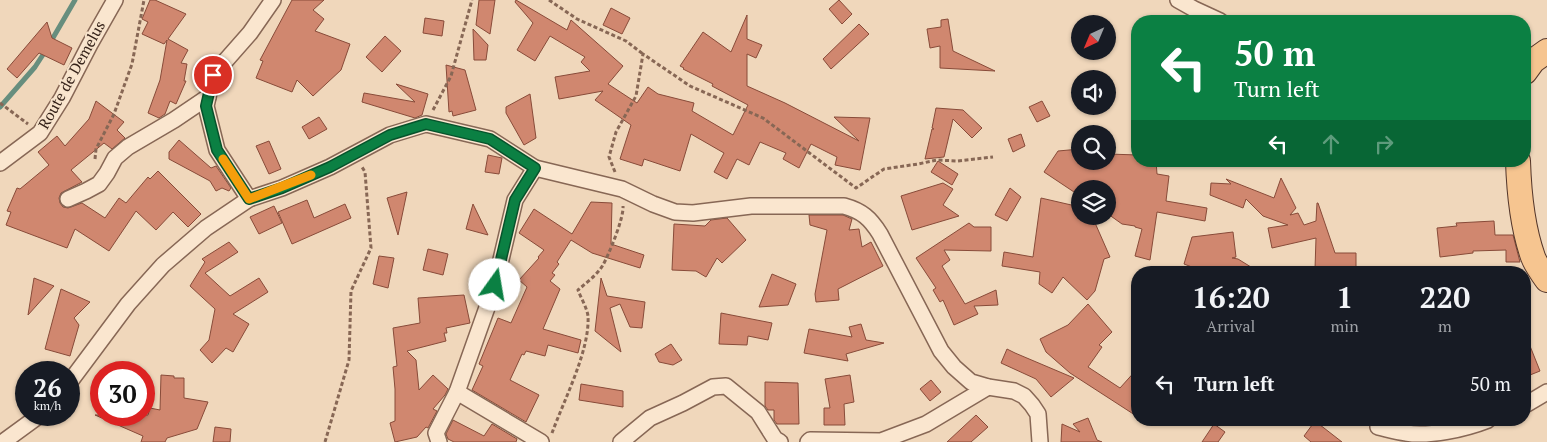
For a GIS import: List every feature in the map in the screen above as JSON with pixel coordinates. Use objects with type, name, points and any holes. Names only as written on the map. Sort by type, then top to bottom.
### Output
[{"type":"main road","points":[[1531,64],[1547,51]]},
{"type":"main road","points":[[1518,167],[1525,226],[1534,259],[1547,280]]},
{"type":"street","name":"Route de Demelus","points":[[0,164],[40,133],[62,98],[115,0]]},
{"type":"street","points":[[249,199],[217,150],[206,106],[213,75],[250,33],[272,0]]},
{"type":"street","points":[[1178,0],[1207,15]]},
{"type":"street","points":[[68,198],[86,192],[99,184],[115,158],[128,146],[174,120],[208,97]]},
{"type":"street","points":[[80,369],[128,304],[163,265],[206,228],[249,199],[282,188],[322,170],[390,135],[426,124],[490,139],[535,168],[622,190],[675,212],[693,213],[750,206],[844,206],[856,209],[864,214],[880,234],[941,351],[954,368],[971,382],[1014,391],[1024,396],[1038,414],[1040,442]]},
{"type":"street","points":[[439,442],[436,433],[457,392],[495,285],[515,200],[535,168]]},
{"type":"street","points":[[621,442],[650,418],[713,387],[726,386],[758,412],[775,439],[780,442]]},
{"type":"street","points":[[808,442],[810,440],[881,441],[926,424],[988,387]]},
{"type":"street","points":[[457,392],[546,438]]},
{"type":"street","points":[[1531,401],[1547,392]]},
{"type":"street","points":[[3,442],[25,426]]},
{"type":"street","points":[[1378,427],[1407,434],[1431,434],[1468,426]]},
{"type":"path","points":[[99,184],[94,165],[96,149],[114,114],[132,64],[144,0]]},
{"type":"path","points":[[426,124],[451,76],[472,0]]},
{"type":"path","points":[[549,0],[577,19],[626,41],[690,86],[763,118],[856,188],[884,169],[937,160],[958,161],[993,157]]},
{"type":"path","points":[[546,438],[580,362],[585,340],[588,314],[578,290],[602,266],[624,211],[622,190],[609,157],[616,132],[636,96],[644,54]]},
{"type":"path","points":[[0,103],[40,133]]},
{"type":"path","points":[[325,442],[349,360],[351,291],[371,248],[365,172],[353,154]]},
{"type":"building","points":[[150,0],[155,0],[186,14],[168,39],[188,50],[181,63],[187,64],[184,81],[186,81],[176,104],[170,101],[165,114],[159,118],[148,113],[160,80],[167,40],[164,44],[142,34],[148,22],[142,19]]},
{"type":"building","points":[[292,0],[324,0],[313,10],[324,19],[315,31],[350,44],[341,70],[313,96],[297,80],[292,92],[256,78],[263,61],[260,60]]},
{"type":"building","points":[[479,0],[495,0],[490,34],[476,25]]},
{"type":"building","points":[[516,0],[567,30],[571,20],[623,66],[608,84],[637,103],[648,87],[658,94],[694,103],[692,111],[733,135],[748,105],[680,66],[703,32],[731,52],[747,15],[747,39],[762,45],[756,58],[747,54],[747,86],[859,141],[834,117],[870,118],[860,170],[835,165],[837,157],[811,144],[799,168],[783,159],[786,153],[760,142],[749,165],[737,159],[727,179],[714,172],[724,153],[691,134],[680,171],[644,159],[642,166],[620,159],[631,125],[595,100],[603,91],[559,99],[555,77],[590,71],[581,62],[585,57],[550,36],[535,61],[517,50],[533,23],[515,2]]},
{"type":"building","points":[[839,0],[852,14],[842,24],[829,9]]},
{"type":"building","points":[[611,8],[630,18],[622,34],[603,25]]},
{"type":"building","points":[[425,18],[444,21],[442,36],[423,33]]},
{"type":"building","points":[[948,19],[953,51],[995,71],[940,68],[940,46],[930,48],[927,29],[941,27],[941,20]]},
{"type":"building","points":[[47,22],[52,38],[72,48],[64,65],[39,53],[17,78],[7,69]]},
{"type":"building","points":[[859,24],[869,34],[831,69],[823,59]]},
{"type":"building","points":[[473,29],[488,45],[486,60],[474,60]]},
{"type":"building","points":[[385,36],[401,51],[382,72],[366,57]]},
{"type":"building","points":[[446,65],[465,70],[476,110],[453,116],[452,111],[449,112]]},
{"type":"building","points":[[396,84],[428,94],[422,115],[415,118],[362,102],[364,93],[415,102]]},
{"type":"building","points":[[530,94],[536,138],[524,145],[506,113],[506,107]]},
{"type":"building","points":[[96,101],[124,122],[117,130],[125,138],[112,149],[104,143],[71,170],[82,182],[61,193],[60,203],[63,207],[68,208],[82,203],[105,218],[119,198],[126,203],[148,177],[150,179],[158,171],[201,214],[188,227],[173,212],[156,230],[136,211],[109,251],[75,229],[67,248],[6,225],[11,212],[7,211],[17,188],[20,189],[49,165],[38,152],[57,136],[65,146],[89,119]]},
{"type":"building","points":[[1042,101],[1050,116],[1037,122],[1029,107]]},
{"type":"building","points":[[936,108],[963,110],[982,128],[972,138],[953,119],[944,157],[925,159],[932,129],[934,129],[932,128]]},
{"type":"building","points":[[319,117],[327,129],[309,139],[302,127]]},
{"type":"building","points":[[1021,134],[1025,146],[1013,152],[1008,139]]},
{"type":"building","points":[[179,140],[211,168],[216,166],[231,188],[229,191],[222,188],[216,191],[210,181],[169,159],[169,152]]},
{"type":"building","points":[[269,141],[281,169],[269,174],[256,146]]},
{"type":"building","points":[[1071,150],[1071,170],[1116,170],[1116,154],[1131,155],[1131,167],[1156,167],[1157,174],[1169,176],[1166,201],[1207,208],[1205,221],[1157,212],[1150,260],[1135,256],[1142,229],[1122,224],[1116,220],[1116,180],[1071,180],[1071,190],[1044,172],[1058,151]]},
{"type":"building","points":[[488,155],[502,158],[499,174],[485,172]]},
{"type":"building","points":[[938,161],[958,174],[952,185],[931,172]]},
{"type":"building","points":[[1281,178],[1296,208],[1290,215],[1298,213],[1304,225],[1316,221],[1318,203],[1335,253],[1356,253],[1356,266],[1315,266],[1316,238],[1272,248],[1268,228],[1288,225],[1263,216],[1246,199],[1243,208],[1210,195],[1211,183],[1231,184],[1226,179],[1274,198]]},
{"type":"building","points":[[943,183],[953,189],[943,205],[959,216],[912,230],[901,196]]},
{"type":"building","points":[[1010,188],[1021,197],[1007,221],[995,215]]},
{"type":"building","points":[[407,192],[398,235],[387,198]]},
{"type":"building","points":[[1041,198],[1071,205],[1071,225],[1096,225],[1110,257],[1104,259],[1095,291],[1087,300],[1063,277],[1052,293],[1039,284],[1040,272],[1002,266],[1004,252],[1033,257]]},
{"type":"building","points":[[307,200],[314,218],[345,204],[351,218],[292,244],[278,212]]},
{"type":"building","points":[[591,202],[612,203],[611,244],[644,255],[640,268],[592,253],[571,240],[557,262],[559,264],[552,273],[555,275],[550,281],[560,289],[543,329],[581,340],[578,353],[548,345],[545,356],[526,351],[524,355],[522,354],[510,380],[539,395],[526,422],[472,390],[483,366],[479,364],[498,318],[511,323],[527,287],[519,280],[544,250],[519,233],[534,209],[572,234]]},
{"type":"building","points":[[473,204],[488,235],[466,229]]},
{"type":"building","points":[[274,206],[282,223],[259,234],[250,217]]},
{"type":"building","points":[[809,215],[843,215],[852,219],[849,230],[859,229],[862,247],[871,242],[883,266],[838,289],[839,300],[816,302],[815,294],[827,230],[810,225]]},
{"type":"building","points":[[727,218],[746,240],[722,263],[717,258],[706,277],[696,271],[672,270],[674,224],[705,226],[711,220]]},
{"type":"building","points":[[1494,221],[1495,235],[1513,235],[1520,262],[1506,262],[1506,250],[1473,251],[1473,253],[1440,257],[1437,228],[1457,226],[1456,223]]},
{"type":"building","points":[[969,223],[974,227],[991,227],[991,251],[944,250],[950,260],[942,266],[965,304],[996,290],[998,305],[974,306],[978,314],[954,325],[943,300],[940,302],[933,290],[936,288],[916,258]]},
{"type":"building","points":[[1233,232],[1236,257],[1232,258],[1238,259],[1249,266],[1189,266],[1184,264],[1192,237]]},
{"type":"building","points":[[229,242],[238,252],[205,273],[230,296],[259,278],[268,292],[233,314],[249,324],[233,352],[226,348],[212,363],[200,350],[209,340],[215,309],[190,286],[205,262],[202,259]]},
{"type":"building","points":[[428,249],[448,254],[443,275],[423,270]]},
{"type":"building","points":[[379,256],[394,258],[388,288],[373,284]]},
{"type":"building","points":[[772,274],[796,284],[788,305],[759,307]]},
{"type":"building","points":[[34,278],[54,286],[28,315]]},
{"type":"building","points":[[601,278],[607,296],[645,302],[642,328],[630,327],[620,304],[610,308],[621,352],[595,331]]},
{"type":"building","points":[[61,289],[90,302],[74,318],[79,325],[70,356],[45,349]]},
{"type":"building","points":[[464,295],[470,323],[446,328],[447,333],[444,333],[446,341],[407,351],[416,360],[419,390],[433,375],[448,389],[433,409],[437,411],[428,428],[426,427],[417,437],[395,442],[390,423],[395,421],[393,367],[397,366],[393,328],[420,323],[418,298]]},
{"type":"building","points":[[1088,304],[1112,332],[1099,345],[1102,347],[1088,367],[1120,388],[1131,376],[1131,412],[1070,373],[1046,352],[1040,339],[1068,325]]},
{"type":"building","points":[[721,313],[772,323],[768,340],[748,336],[747,345],[719,344]]},
{"type":"building","points":[[861,324],[866,340],[884,343],[846,354],[848,361],[804,353],[809,329],[852,337],[849,327]]},
{"type":"building","points":[[671,344],[682,360],[673,365],[659,362],[655,354]]},
{"type":"building","points":[[1531,348],[1540,371],[1531,375]]},
{"type":"building","points":[[1007,349],[1074,378],[1051,397],[1036,379],[1001,363]]},
{"type":"building","points":[[161,375],[184,378],[184,398],[208,402],[197,429],[167,438],[165,442],[141,442],[143,436],[120,426],[155,426],[155,409],[160,410]]},
{"type":"building","points":[[850,375],[854,402],[844,404],[845,425],[824,425],[824,408],[830,408],[825,379]]},
{"type":"building","points":[[931,380],[941,392],[930,401],[920,389]]},
{"type":"building","points":[[765,382],[798,383],[799,424],[777,424],[774,420],[774,410],[768,410],[765,406]]},
{"type":"building","points":[[581,384],[623,391],[623,407],[579,400]]},
{"type":"building","points":[[976,415],[988,427],[971,442],[947,442]]},
{"type":"building","points":[[1088,418],[1097,440],[1102,442],[1061,442],[1062,424],[1080,432],[1073,424]]},
{"type":"building","points":[[453,420],[484,436],[492,424],[517,439],[516,442],[454,442],[448,439],[446,434]]},
{"type":"building","points":[[1213,426],[1217,426],[1225,432],[1218,442],[1202,442]]},
{"type":"building","points":[[1311,426],[1321,426],[1342,442],[1311,442],[1304,436]]},
{"type":"building","points":[[215,427],[231,429],[230,442],[213,442]]},
{"type":"waterway","points":[[50,43],[75,0]]},
{"type":"waterway","points":[[0,107],[35,67],[46,50]]},
{"type":"slow traffic","points":[[223,159],[249,199],[282,188],[311,175]]},
{"type":"route","points":[[213,75],[206,106],[217,150],[249,199],[282,188],[330,167],[390,135],[426,124],[490,139],[535,168],[515,200],[495,285]]}]
